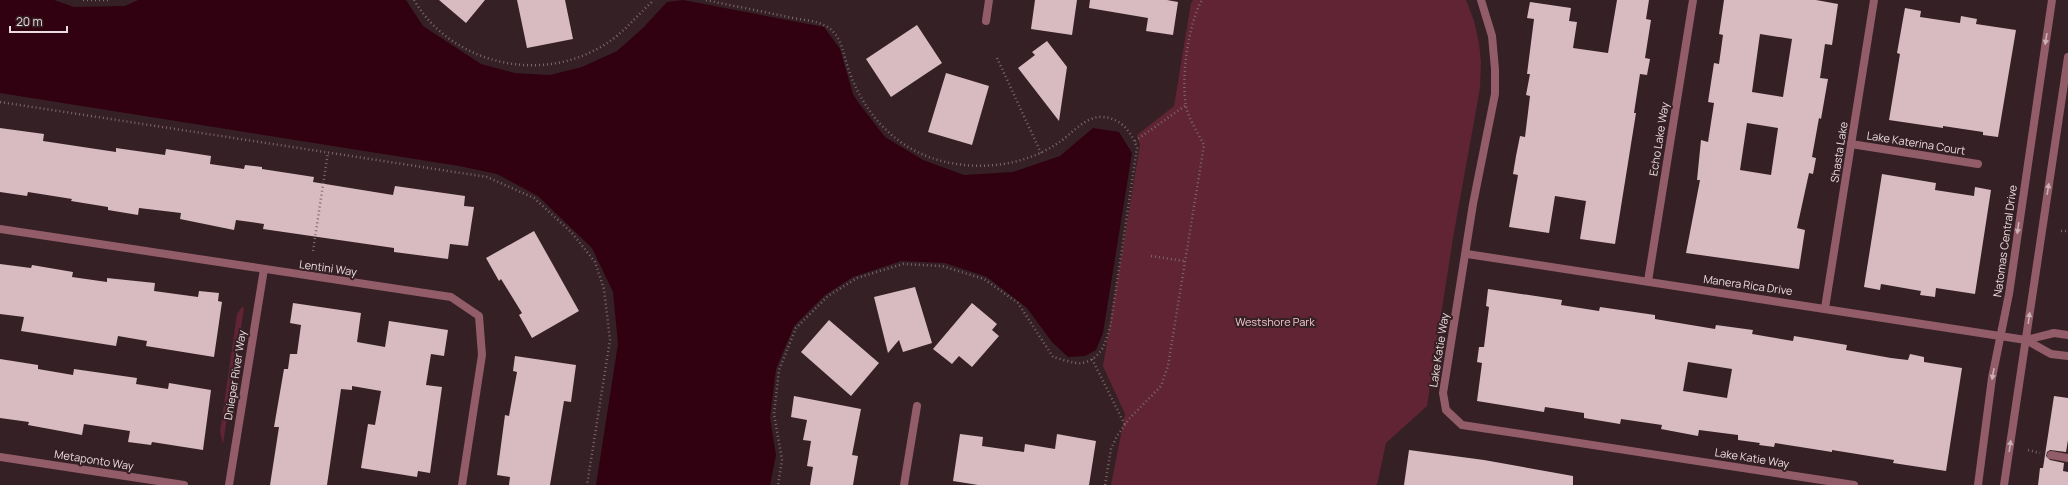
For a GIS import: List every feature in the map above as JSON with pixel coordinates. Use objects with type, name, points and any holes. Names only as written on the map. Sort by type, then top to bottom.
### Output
[{"type":"street","points":[[986,20],[990,0]]},
{"type":"street","name":"Lake Katie Way","points":[[1481,0],[1492,36],[1495,69],[1495,94],[1473,204],[1443,393],[1446,410],[1462,425],[1854,485]]},
{"type":"street","name":"Echo Lake Way","points":[[1648,281],[1693,0]]},
{"type":"street","name":"Shasta Lake","points":[[1825,308],[1874,0]]},
{"type":"street","name":"Natomas Central Drive","points":[[1978,485],[1992,378],[2009,294],[2051,0]]},
{"type":"street","points":[[2004,485],[2068,57]]},
{"type":"street","name":"Lake Katerina Court","points":[[1851,144],[1978,164]]},
{"type":"street","name":"Lentini Way","points":[[0,229],[451,297],[479,316],[482,355],[462,485]]},
{"type":"street","name":"Manera Rica Drive","points":[[1466,254],[2026,340],[2051,354],[2068,356]]},
{"type":"street","name":"Dnieper River Way","points":[[229,485],[264,269]]},
{"type":"street","name":"Manera Rica Drive","points":[[2026,340],[2054,333],[2068,335]]},
{"type":"street","points":[[904,485],[917,406]]},
{"type":"street","points":[[2051,455],[2068,458]]},
{"type":"street","name":"Metaponto Way","points":[[0,457],[184,485]]},
{"type":"path","points":[[83,0],[108,0]]},
{"type":"path","points":[[414,0],[435,28],[462,47],[498,61],[521,65],[540,66],[570,61],[599,49],[618,37],[654,0]]},
{"type":"path","points":[[706,0],[811,22],[829,28],[840,41],[857,94],[884,129],[919,152],[950,163],[986,166],[1010,163],[1041,153],[1057,144],[1088,121],[1101,117],[1120,123],[1129,130],[1137,148],[1112,322],[1105,346],[1092,359],[1081,363],[1054,357],[1018,303],[984,279],[942,266],[903,264],[857,278],[828,296],[796,328],[779,370],[774,414],[782,460],[778,485]]},
{"type":"path","points":[[1106,485],[1111,449],[1125,425],[1161,386],[1168,366],[1204,145],[1193,125],[1186,105],[1184,78],[1195,13],[1202,0]]},
{"type":"path","points":[[997,58],[1041,153]]},
{"type":"path","points":[[0,102],[487,177],[534,198],[572,233],[595,262],[604,289],[610,340],[587,485]]},
{"type":"path","points":[[1134,141],[1186,105]]},
{"type":"path","points":[[313,252],[328,152]]},
{"type":"path","points":[[2061,231],[2068,231]]},
{"type":"path","points":[[1151,256],[1184,261]]},
{"type":"path","points":[[1092,359],[1125,425]]},
{"type":"green space","name":"Westshore Park","points":[[1193,0],[1466,0],[1474,21],[1479,43],[1481,62],[1480,88],[1453,238],[1427,406],[1386,443],[1377,485],[1111,485],[1125,414],[1103,366],[1140,145],[1137,135],[1174,106],[1191,3]]},
{"type":"green space","points":[[242,307],[244,308],[223,444],[220,432],[237,314]]},
{"type":"shaded area","points":[[0,0],[54,0],[74,7],[125,6],[138,0],[406,0],[423,26],[481,64],[515,73],[550,75],[582,67],[617,51],[643,28],[667,2],[683,0],[824,27],[840,49],[853,94],[885,137],[923,160],[964,175],[1013,172],[1060,156],[1093,128],[1119,132],[1132,153],[1103,333],[1096,350],[1085,356],[1068,357],[1052,342],[1027,308],[987,277],[945,263],[901,261],[853,277],[825,295],[794,326],[776,369],[770,418],[776,455],[770,485],[596,485],[618,344],[613,292],[592,248],[538,196],[497,174],[459,166],[0,93]]},
{"type":"building","points":[[439,0],[485,0],[466,23]]},
{"type":"building","points":[[517,0],[565,0],[573,39],[527,48]]},
{"type":"building","points":[[1035,0],[1077,0],[1072,35],[1031,29]]},
{"type":"building","points":[[1090,0],[1167,0],[1178,2],[1173,35],[1146,31],[1148,18],[1089,8]]},
{"type":"building","points":[[1617,0],[1649,0],[1646,19],[1651,20],[1645,58],[1650,59],[1647,75],[1640,74],[1634,113],[1636,113],[1615,244],[1580,239],[1586,201],[1555,196],[1549,233],[1509,227],[1518,175],[1513,174],[1520,136],[1525,137],[1530,96],[1526,95],[1530,74],[1527,74],[1534,19],[1527,18],[1530,2],[1571,8],[1569,21],[1577,22],[1573,48],[1608,53]]},
{"type":"building","points":[[1724,0],[1816,0],[1838,4],[1832,45],[1825,44],[1820,78],[1828,79],[1812,157],[1816,158],[1813,174],[1809,173],[1797,228],[1805,230],[1799,269],[1686,253],[1700,180],[1697,180],[1701,140],[1708,142],[1714,103],[1708,102],[1714,63],[1719,64],[1723,35],[1719,34]],"holes":[[[1760,34],[1792,39],[1783,97],[1752,92]],[[1747,123],[1778,128],[1771,175],[1740,170]]]},
{"type":"building","points":[[1905,8],[1921,11],[1920,17],[1960,23],[1961,16],[1977,19],[1976,24],[2016,30],[1998,137],[1983,135],[1983,132],[1889,120],[1900,54],[1897,53]]},
{"type":"building","points":[[917,25],[942,63],[891,97],[866,59]]},
{"type":"building","points":[[1047,41],[1067,67],[1059,121],[1018,68],[1035,55],[1032,52]]},
{"type":"building","points":[[946,73],[989,86],[972,145],[928,132]]},
{"type":"building","points":[[0,128],[44,134],[43,141],[116,152],[116,148],[165,155],[166,149],[211,156],[210,164],[244,169],[245,165],[262,167],[262,169],[314,177],[313,182],[393,195],[395,186],[465,196],[464,206],[474,207],[468,246],[450,244],[448,259],[394,252],[394,248],[263,229],[264,224],[236,220],[234,230],[180,219],[181,213],[139,208],[138,215],[108,210],[108,207],[71,201],[72,199],[28,192],[27,196],[0,192]]},
{"type":"building","points":[[1882,174],[1936,183],[1935,190],[1974,196],[1975,187],[1991,190],[1975,294],[1936,288],[1935,297],[1920,295],[1921,291],[1881,284],[1880,290],[1864,287]]},
{"type":"building","points":[[534,231],[579,311],[532,338],[519,315],[522,313],[501,279],[499,281],[486,258]]},
{"type":"building","points":[[0,264],[31,268],[32,265],[73,272],[72,277],[107,282],[107,278],[155,283],[154,291],[198,297],[199,291],[219,293],[218,301],[222,302],[214,357],[146,346],[147,341],[118,336],[116,346],[21,331],[24,317],[0,314]]},
{"type":"building","points":[[915,287],[932,343],[903,352],[899,340],[888,353],[874,297]]},
{"type":"building","points":[[1488,289],[1562,300],[1561,305],[1599,311],[1600,307],[1655,315],[1655,319],[1715,329],[1716,325],[1753,330],[1752,334],[1793,341],[1794,336],[1847,345],[1846,350],[1891,358],[1908,360],[1910,354],[1924,357],[1924,362],[1962,368],[1946,471],[1893,463],[1894,460],[1832,450],[1832,452],[1775,443],[1774,447],[1759,445],[1760,443],[1738,440],[1738,435],[1699,430],[1698,436],[1661,429],[1662,425],[1621,419],[1620,424],[1584,418],[1584,413],[1545,407],[1544,412],[1477,401],[1482,363],[1477,362],[1479,347],[1484,347],[1489,307],[1486,306]],"holes":[[[1688,362],[1732,369],[1727,398],[1683,391]]]},
{"type":"building","points":[[293,303],[361,313],[357,342],[385,347],[389,321],[448,330],[444,356],[431,354],[426,385],[442,387],[430,473],[418,471],[417,477],[361,468],[368,424],[375,425],[381,391],[352,386],[352,390],[341,389],[327,485],[270,485],[279,427],[274,427],[284,369],[288,369],[290,354],[297,354],[301,325],[290,323]]},
{"type":"building","points":[[972,303],[997,324],[992,330],[999,336],[972,367],[959,356],[952,364],[933,349]]},
{"type":"building","points":[[829,320],[879,363],[851,396],[801,352]]},
{"type":"building","points":[[515,356],[576,365],[571,402],[564,401],[550,485],[509,485],[510,477],[497,475],[505,415],[509,416],[517,372],[513,371]]},
{"type":"building","points":[[0,359],[38,365],[38,369],[73,375],[74,369],[137,378],[136,384],[168,389],[169,383],[211,390],[203,450],[152,442],[151,445],[128,442],[130,431],[84,424],[82,435],[28,425],[29,422],[0,418]]},
{"type":"building","points":[[794,396],[861,409],[852,455],[858,456],[853,485],[810,485],[813,467],[807,466],[811,441],[803,440],[807,420],[791,417]]},
{"type":"building","points":[[2054,396],[2068,398],[2068,440],[2066,452],[2050,450],[2047,452],[2046,456],[2050,460],[2064,463],[2063,471],[2068,472],[2068,485],[2038,485],[2040,468],[2043,468]]},
{"type":"building","points":[[960,434],[983,437],[982,446],[1024,452],[1025,444],[1055,449],[1057,434],[1096,441],[1089,485],[978,485],[953,481]]},
{"type":"building","points":[[1409,450],[1484,460],[1573,476],[1573,485],[1404,485]]}]
